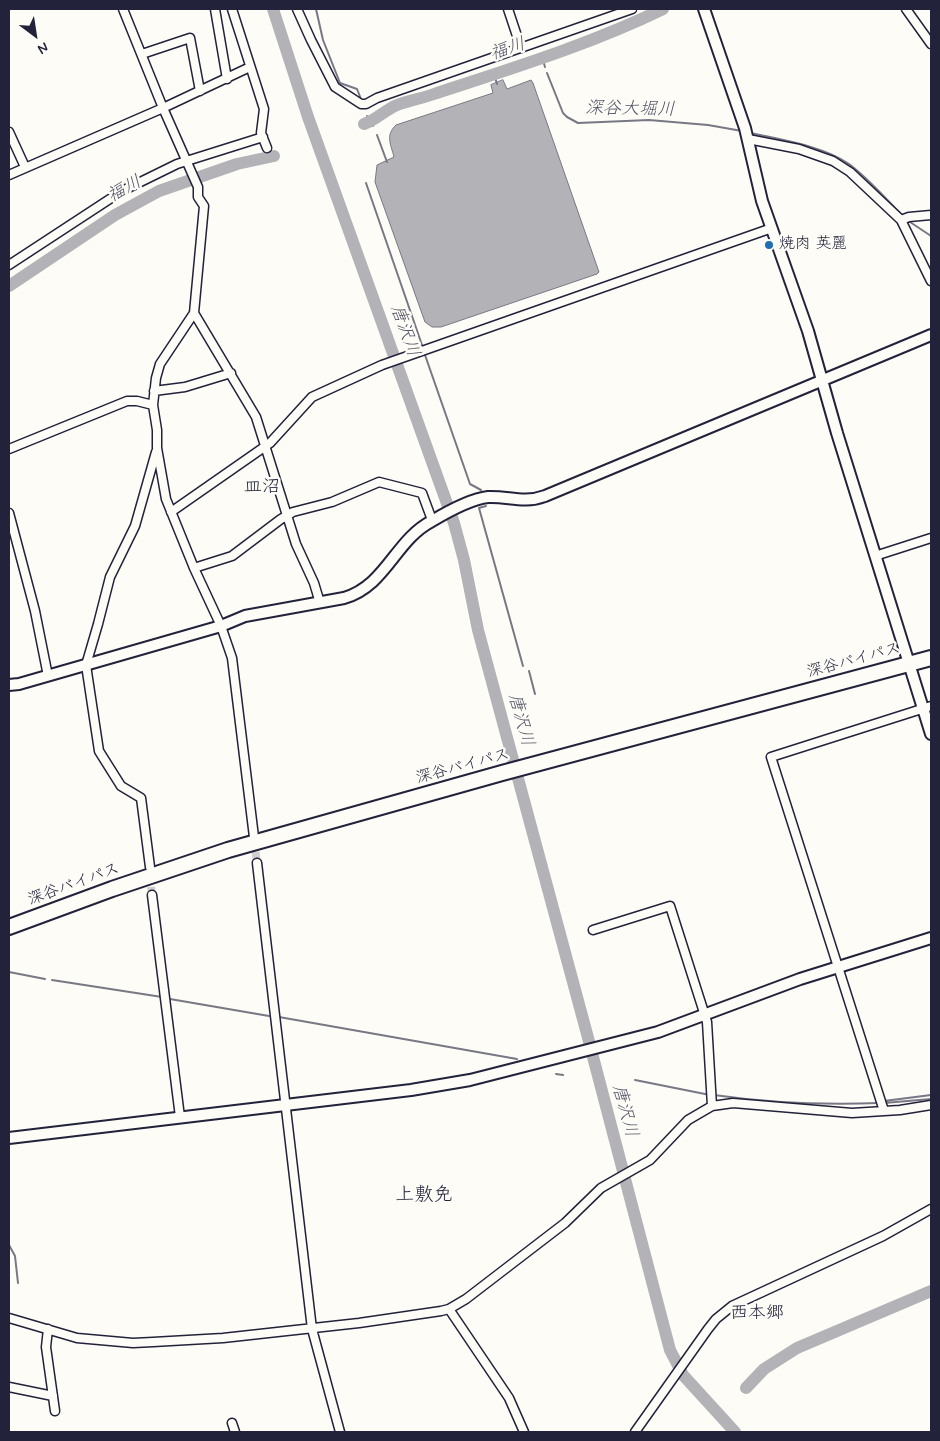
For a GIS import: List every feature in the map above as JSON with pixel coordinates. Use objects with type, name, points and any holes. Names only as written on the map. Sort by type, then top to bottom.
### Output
[{"type":"highway","name":"深谷バイパス","points":[[9,927],[112,889],[228,850],[502,773],[931,658]]},
{"type":"street","points":[[123,9],[163,108],[198,187],[198,197],[204,206],[194,313],[160,364],[156,378],[153,405],[157,430],[157,448],[166,499],[194,568],[221,626],[232,658],[254,837]]},
{"type":"street","points":[[215,9],[227,79]]},
{"type":"street","points":[[232,9],[264,109],[261,127],[267,148]]},
{"type":"street","points":[[297,9],[335,87],[361,104],[366,104],[377,98],[632,9]]},
{"type":"street","points":[[508,9],[521,48]]},
{"type":"street","points":[[704,9],[748,139],[757,182],[808,331],[837,433],[909,664],[927,708],[931,734]]},
{"type":"street","points":[[906,9],[931,44]]},
{"type":"street","points":[[142,54],[190,38],[200,91]]},
{"type":"street","points":[[9,175],[163,108],[250,67]]},
{"type":"street","points":[[9,132],[25,167]]},
{"type":"street","points":[[9,265],[122,191],[187,163],[263,137]]},
{"type":"street","points":[[748,139],[799,150],[833,161],[850,172],[902,220],[931,281]]},
{"type":"street","points":[[902,220],[909,217],[931,215]]},
{"type":"street","points":[[171,512],[266,445],[312,397],[382,364],[772,228]]},
{"type":"street","points":[[194,313],[256,417],[296,544],[314,583],[320,603]]},
{"type":"street","points":[[9,685],[48,676],[221,626],[245,616],[349,597],[366,589],[414,533],[434,519],[474,500],[489,497],[525,501],[536,499],[931,335]]},
{"type":"street","points":[[154,391],[185,387],[231,373]]},
{"type":"street","points":[[9,449],[127,401],[137,401],[153,405]]},
{"type":"street","points":[[150,867],[141,798],[122,786],[99,751],[86,665],[110,577],[135,526],[154,465],[157,448]]},
{"type":"street","points":[[194,568],[232,556],[287,514],[332,502],[379,482],[422,494],[434,519]]},
{"type":"street","points":[[9,513],[35,611],[48,676]]},
{"type":"street","points":[[875,556],[931,538]]},
{"type":"street","points":[[884,1110],[771,757],[927,708]]},
{"type":"street","points":[[257,863],[312,1329],[340,1432]]},
{"type":"street","points":[[152,896],[180,1117]]},
{"type":"street","points":[[593,930],[670,906],[707,1022],[712,1106]]},
{"type":"street","points":[[9,1138],[449,1084],[664,1030],[837,967],[931,938]]},
{"type":"street","points":[[9,1318],[77,1338],[133,1343],[223,1338],[428,1314],[449,1309],[466,1299],[565,1223],[601,1188],[655,1155],[693,1117],[712,1106],[734,1103],[852,1113],[900,1110],[931,1105]]},
{"type":"street","points":[[635,1432],[712,1324],[732,1306],[883,1236],[931,1209]]},
{"type":"street","points":[[449,1309],[509,1398],[524,1432]]},
{"type":"street","points":[[48,1329],[46,1347],[55,1411]]},
{"type":"street","points":[[9,1387],[53,1396]]},
{"type":"street","points":[[232,1423],[235,1432]]},
{"type":"shaded area","points":[[503,80],[507,89],[531,80],[533,83],[599,272],[441,327],[432,327],[425,322],[375,182],[377,165],[394,157],[390,136],[396,125],[493,93],[491,85]]},
{"type":"waterway","name":"唐沢川","points":[[273,9],[308,117],[454,523],[464,560],[478,630],[670,1350],[683,1375],[735,1432]]},
{"type":"waterway","points":[[316,9],[323,40],[340,83],[357,89],[361,99]]},
{"type":"waterway","name":"福川","points":[[364,124],[397,105],[552,55],[636,22],[663,9]]},
{"type":"waterway","name":"深谷大堀川","points":[[542,57],[545,67]]},
{"type":"waterway","name":"深谷大堀川","points":[[547,73],[563,113],[578,123],[649,120],[708,125],[742,131]]},
{"type":"waterway","points":[[494,74],[497,84]]},
{"type":"waterway","name":"福川","points":[[367,116],[373,126]]},
{"type":"waterway","name":"深谷大堀川","points":[[751,133],[802,144],[839,158],[863,176],[902,215]]},
{"type":"waterway","points":[[377,135],[387,162]]},
{"type":"waterway","name":"福川","points":[[9,286],[115,215],[159,191],[237,164],[274,156]]},
{"type":"waterway","points":[[366,183],[422,345]]},
{"type":"waterway","name":"深谷大堀川","points":[[910,222],[931,236]]},
{"type":"waterway","points":[[425,355],[470,484],[481,490]]},
{"type":"waterway","points":[[486,506],[479,508],[523,666]]},
{"type":"waterway","points":[[529,671],[535,694]]},
{"type":"waterway","points":[[9,972],[45,979]]},
{"type":"waterway","points":[[52,980],[162,997]]},
{"type":"waterway","points":[[170,999],[269,1016]]},
{"type":"waterway","points":[[279,1017],[517,1059]]},
{"type":"waterway","points":[[556,1074],[563,1075]]},
{"type":"waterway","points":[[635,1080],[710,1095]]},
{"type":"waterway","points":[[714,1095],[796,1103],[879,1103]]},
{"type":"waterway","points":[[884,1101],[931,1095]]},
{"type":"waterway","points":[[884,1103],[931,1099]]},
{"type":"waterway","points":[[9,1245],[15,1256],[18,1283]]},
{"type":"waterway","points":[[746,1388],[764,1369],[797,1348],[931,1291]]},
{"type":"tunnel","points":[[254,840],[257,863]]},
{"type":"tunnel","points":[[150,875],[152,895]]},
{"type":"place","name":"焼肉 英麗","points":[[769,245]]},
{"type":"district","name":"皿沼","points":[[262,488]]},
{"type":"district","name":"上敷免","points":[[424,1196]]},
{"type":"district","name":"西本郷","points":[[757,1314]]}]
